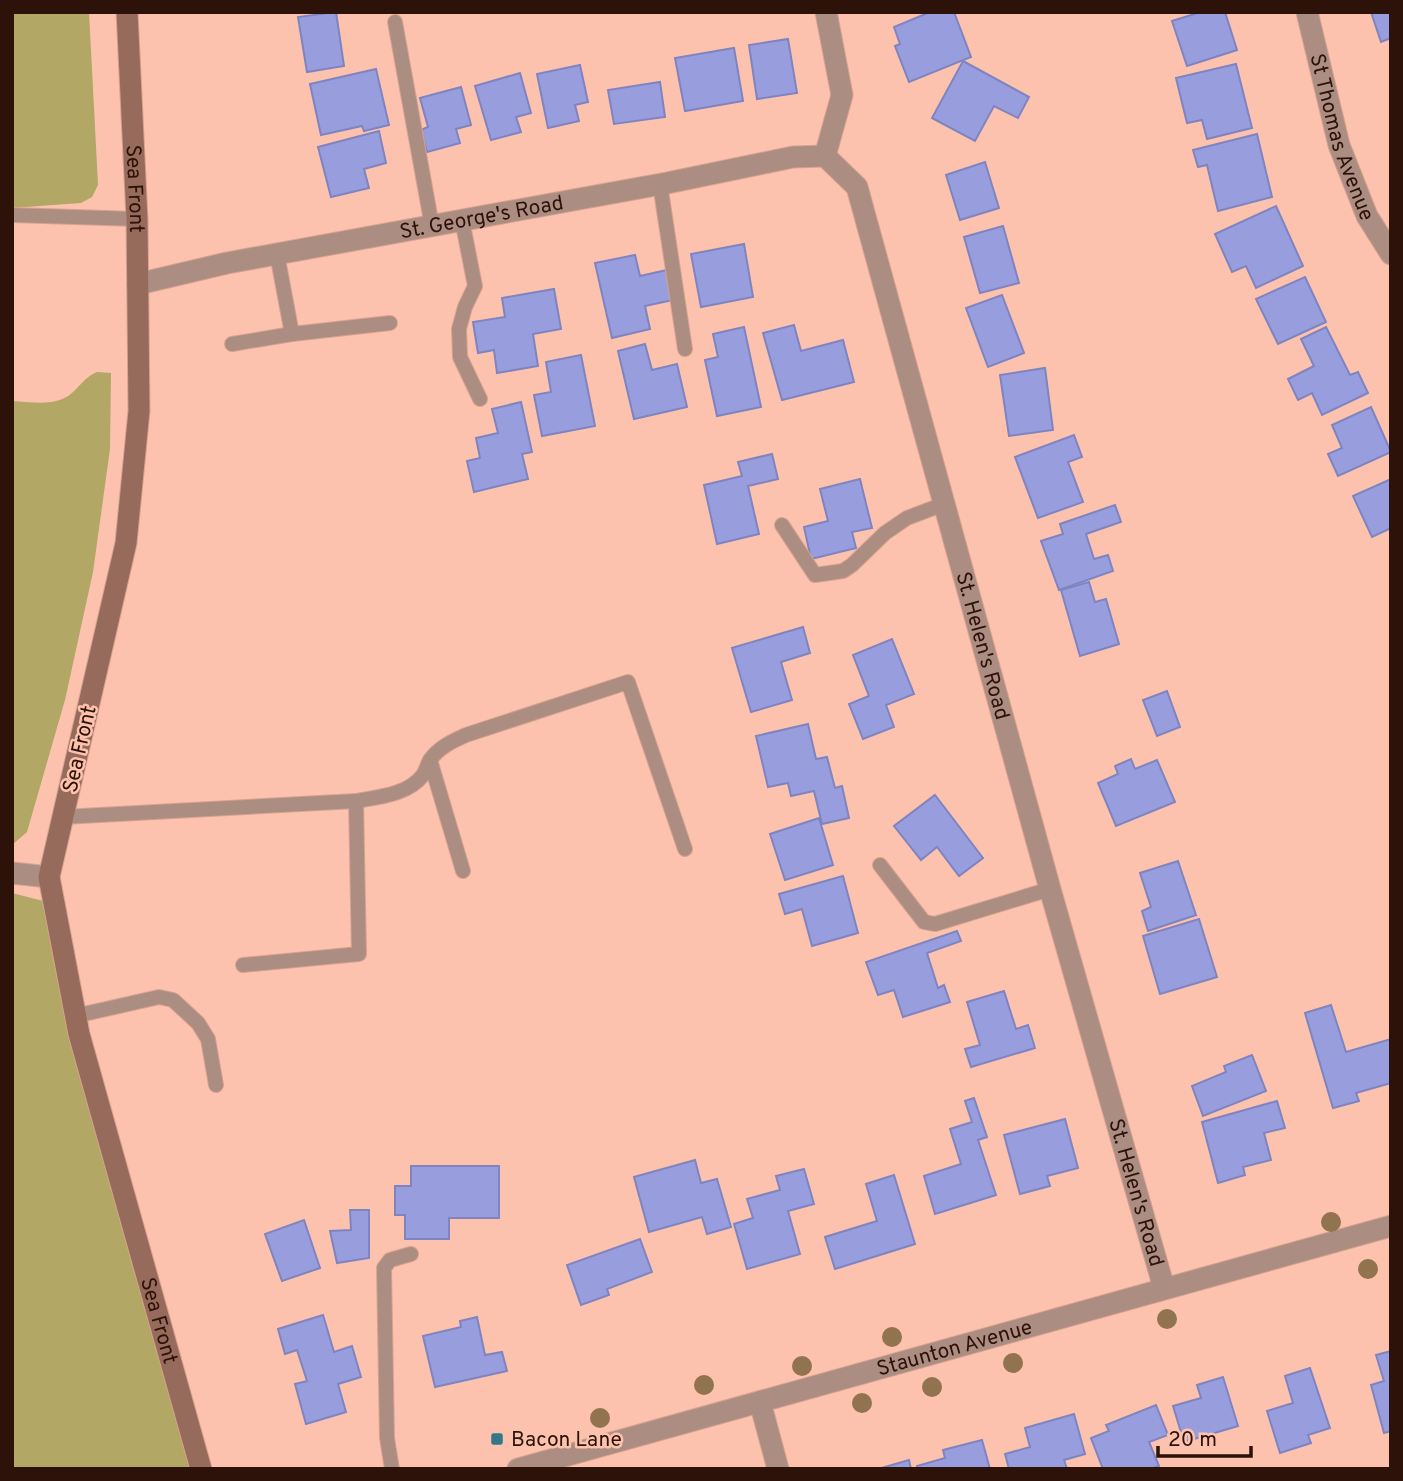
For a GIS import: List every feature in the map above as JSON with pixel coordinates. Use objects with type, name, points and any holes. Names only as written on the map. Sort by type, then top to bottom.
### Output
[{"type":"street","name":"Sea Front","points":[[127,12],[137,219],[139,411],[126,543],[49,877],[79,1034],[201,1469]]},
{"type":"street","points":[[825,156],[842,95],[826,12]]},
{"type":"street","name":"St Thomas Avenue","points":[[1307,12],[1339,145],[1367,216],[1391,254]]},
{"type":"street","name":"St. George's Road","points":[[138,285],[228,263],[793,158],[825,156]]},
{"type":"street","name":"St. Helen's Road","points":[[825,156],[857,187],[1049,889],[1164,1288]]},
{"type":"street","points":[[12,873],[49,877]]},
{"type":"street","name":"Staunton Avenue","points":[[518,1469],[1391,1226]]},
{"type":"street","points":[[760,1402],[778,1469]]},
{"type":"lane","points":[[395,22],[432,226]]},
{"type":"lane","points":[[660,184],[685,349]]},
{"type":"lane","points":[[12,215],[137,219]]},
{"type":"lane","points":[[463,220],[475,286],[465,307],[460,329],[460,357],[480,399]]},
{"type":"lane","points":[[277,254],[292,334]]},
{"type":"lane","points":[[232,344],[390,323]]},
{"type":"lane","points":[[782,525],[815,575],[843,571],[885,533],[907,518],[944,503]]},
{"type":"lane","points":[[63,817],[356,802],[404,790],[423,776],[430,760],[444,745],[466,734],[628,682],[685,849]]},
{"type":"lane","points":[[430,760],[463,871]]},
{"type":"lane","points":[[243,965],[359,954],[356,802]]},
{"type":"lane","points":[[880,865],[924,922],[935,924],[1049,889]]},
{"type":"lane","points":[[75,1016],[159,997],[173,1000],[198,1023],[208,1039],[216,1085]]},
{"type":"lane","points":[[392,1469],[387,1438],[384,1268],[390,1260],[411,1254]]},
{"type":"shaded area","points":[[12,12],[89,12],[98,185],[92,197],[81,203],[12,208]]},
{"type":"shaded area","points":[[97,372],[111,373],[110,449],[93,572],[65,700],[27,832],[12,845],[12,401],[44,403],[59,400]]},
{"type":"shaded area","points":[[12,893],[55,904],[202,1469],[12,1469]]},
{"type":"building","points":[[336,12],[344,66],[307,72],[298,17]]},
{"type":"building","points":[[930,12],[954,12],[971,57],[909,82],[895,46],[900,44],[894,27]]},
{"type":"building","points":[[1201,12],[1225,12],[1237,50],[1187,66],[1172,21]]},
{"type":"building","points":[[1371,12],[1391,12],[1391,38],[1381,42]]},
{"type":"building","points":[[788,39],[797,93],[757,99],[749,45]]},
{"type":"building","points":[[734,48],[743,101],[685,111],[675,58]]},
{"type":"building","points":[[963,61],[1029,97],[1018,118],[994,106],[975,141],[932,118]]},
{"type":"building","points":[[1236,64],[1252,128],[1207,139],[1202,120],[1187,123],[1176,78]]},
{"type":"building","points":[[580,65],[588,102],[575,105],[579,121],[548,128],[537,74]]},
{"type":"building","points":[[376,69],[389,125],[364,131],[362,126],[321,135],[310,84]]},
{"type":"building","points":[[520,73],[531,113],[516,117],[521,132],[491,140],[475,86]]},
{"type":"building","points":[[660,82],[665,117],[614,124],[608,90]]},
{"type":"building","points":[[461,87],[471,125],[456,129],[460,143],[427,152],[421,130],[428,127],[420,98]]},
{"type":"building","points":[[379,131],[386,163],[364,169],[369,188],[331,197],[318,147]]},
{"type":"building","points":[[1257,134],[1272,197],[1218,211],[1207,165],[1198,167],[1193,150]]},
{"type":"building","points":[[985,162],[999,208],[960,220],[946,175]]},
{"type":"building","points":[[1276,206],[1303,266],[1256,288],[1246,266],[1232,272],[1215,234]]},
{"type":"building","points":[[1003,226],[1019,283],[980,293],[964,237]]},
{"type":"building","points":[[744,244],[753,297],[701,307],[691,254]]},
{"type":"building","points":[[635,255],[640,276],[667,270],[673,300],[645,306],[650,329],[612,338],[595,263]]},
{"type":"building","points":[[1305,277],[1326,322],[1278,344],[1256,299]]},
{"type":"building","points":[[554,289],[561,329],[533,334],[538,366],[497,373],[494,350],[478,353],[473,322],[505,317],[502,298]]},
{"type":"building","points":[[1002,295],[1024,353],[988,367],[966,308]]},
{"type":"building","points":[[794,325],[801,351],[843,340],[854,382],[782,400],[763,333]]},
{"type":"building","points":[[744,327],[761,407],[717,416],[705,360],[718,357],[713,334]]},
{"type":"building","points":[[1326,327],[1350,375],[1358,372],[1368,393],[1322,415],[1312,393],[1298,400],[1288,379],[1314,366],[1301,339]]},
{"type":"building","points":[[645,344],[652,370],[677,364],[687,407],[634,419],[618,351]]},
{"type":"building","points":[[581,355],[595,426],[542,436],[534,395],[551,392],[546,362]]},
{"type":"building","points":[[1045,368],[1053,430],[1009,436],[1000,375]]},
{"type":"building","points":[[521,402],[532,452],[522,454],[528,479],[474,492],[467,461],[480,458],[476,438],[498,433],[492,409]]},
{"type":"building","points":[[1371,407],[1391,452],[1338,476],[1328,454],[1342,448],[1332,425]]},
{"type":"building","points":[[1074,435],[1082,457],[1068,462],[1083,502],[1038,518],[1015,457]]},
{"type":"building","points":[[772,454],[778,479],[748,486],[759,534],[717,544],[704,485],[742,476],[738,462]]},
{"type":"building","points":[[860,479],[872,528],[852,532],[856,548],[811,559],[804,527],[828,521],[820,489]]},
{"type":"building","points":[[1391,479],[1391,528],[1372,537],[1353,496]]},
{"type":"building","points":[[1115,505],[1121,522],[1086,534],[1094,559],[1108,555],[1113,571],[1059,590],[1041,541],[1063,534],[1060,524]]},
{"type":"building","points":[[1089,582],[1095,602],[1106,599],[1119,644],[1080,656],[1061,590]]},
{"type":"building","points":[[803,627],[810,653],[781,662],[792,700],[751,712],[732,648]]},
{"type":"building","points":[[892,639],[914,694],[886,705],[894,727],[863,739],[849,704],[869,696],[853,655]]},
{"type":"building","points":[[1167,691],[1180,727],[1157,736],[1143,700]]},
{"type":"building","points":[[808,724],[816,759],[827,757],[835,788],[842,786],[849,818],[822,824],[814,791],[791,796],[788,783],[768,787],[756,736]]},
{"type":"building","points":[[1131,759],[1135,769],[1157,760],[1175,802],[1116,826],[1098,783],[1118,774],[1115,766]]},
{"type":"building","points":[[935,795],[983,858],[959,876],[937,847],[921,860],[894,826]]},
{"type":"building","points":[[819,818],[833,865],[785,880],[770,834]]},
{"type":"building","points":[[1178,861],[1196,915],[1148,931],[1142,911],[1151,907],[1140,873]]},
{"type":"building","points":[[843,876],[858,933],[812,946],[802,909],[785,914],[779,894]]},
{"type":"building","points":[[1199,919],[1217,977],[1160,994],[1143,936]]},
{"type":"building","points":[[957,931],[961,941],[927,953],[938,988],[944,985],[950,1002],[903,1017],[894,990],[878,995],[866,962]]},
{"type":"building","points":[[1004,991],[1016,1029],[1028,1025],[1035,1048],[971,1067],[965,1049],[980,1045],[967,1002]]},
{"type":"building","points":[[1331,1005],[1346,1052],[1391,1039],[1391,1083],[1356,1093],[1359,1101],[1333,1108],[1305,1013]]},
{"type":"building","points":[[1252,1055],[1266,1091],[1203,1116],[1192,1086],[1226,1072],[1224,1066]]},
{"type":"building","points":[[974,1098],[987,1137],[978,1140],[996,1195],[935,1214],[924,1176],[961,1164],[950,1129],[972,1122],[965,1101]]},
{"type":"building","points":[[1277,1101],[1285,1128],[1264,1133],[1271,1160],[1243,1167],[1245,1175],[1218,1183],[1202,1122]]},
{"type":"building","points":[[1065,1119],[1078,1168],[1047,1176],[1050,1186],[1020,1194],[1004,1135]]},
{"type":"building","points":[[695,1160],[701,1183],[717,1179],[731,1227],[707,1234],[702,1217],[649,1232],[634,1177]]},
{"type":"building","points":[[411,1166],[499,1166],[499,1218],[449,1218],[449,1239],[405,1239],[405,1215],[395,1215],[395,1186],[411,1186]]},
{"type":"building","points":[[804,1169],[814,1204],[788,1211],[800,1254],[747,1269],[734,1224],[753,1218],[747,1199],[780,1190],[776,1176]]},
{"type":"building","points":[[894,1175],[915,1244],[835,1269],[825,1237],[877,1221],[866,1184]]},
{"type":"building","points":[[350,1210],[369,1210],[369,1258],[337,1263],[330,1231],[351,1230]]},
{"type":"building","points":[[304,1220],[320,1268],[282,1281],[265,1234]]},
{"type":"building","points":[[640,1239],[652,1272],[607,1289],[609,1295],[581,1305],[567,1265]]},
{"type":"building","points":[[323,1315],[334,1352],[352,1346],[361,1377],[338,1384],[346,1412],[306,1424],[295,1384],[307,1381],[297,1350],[285,1354],[278,1329]]},
{"type":"building","points":[[477,1317],[485,1355],[502,1352],[507,1371],[435,1387],[423,1336],[461,1327],[460,1321]]},
{"type":"building","points":[[1391,1351],[1391,1431],[1384,1433],[1371,1385],[1384,1381],[1376,1355]]},
{"type":"building","points":[[1310,1368],[1330,1428],[1308,1435],[1311,1443],[1280,1453],[1267,1411],[1293,1403],[1285,1376]]},
{"type":"building","points":[[1223,1377],[1238,1426],[1184,1442],[1173,1406],[1201,1398],[1197,1385]]},
{"type":"building","points":[[1156,1405],[1168,1435],[1149,1442],[1159,1466],[1150,1469],[1103,1469],[1091,1438],[1109,1431],[1106,1425]]},
{"type":"building","points":[[1074,1414],[1085,1454],[1064,1460],[1067,1469],[1009,1469],[1005,1454],[1030,1447],[1025,1428]]},
{"type":"building","points":[[982,1440],[990,1469],[917,1469],[917,1466],[945,1458],[943,1450]]},
{"type":"building","points":[[909,1460],[911,1469],[878,1469]]},
{"type":"place","name":"Bacon Lane","points":[[497,1439]]}]
